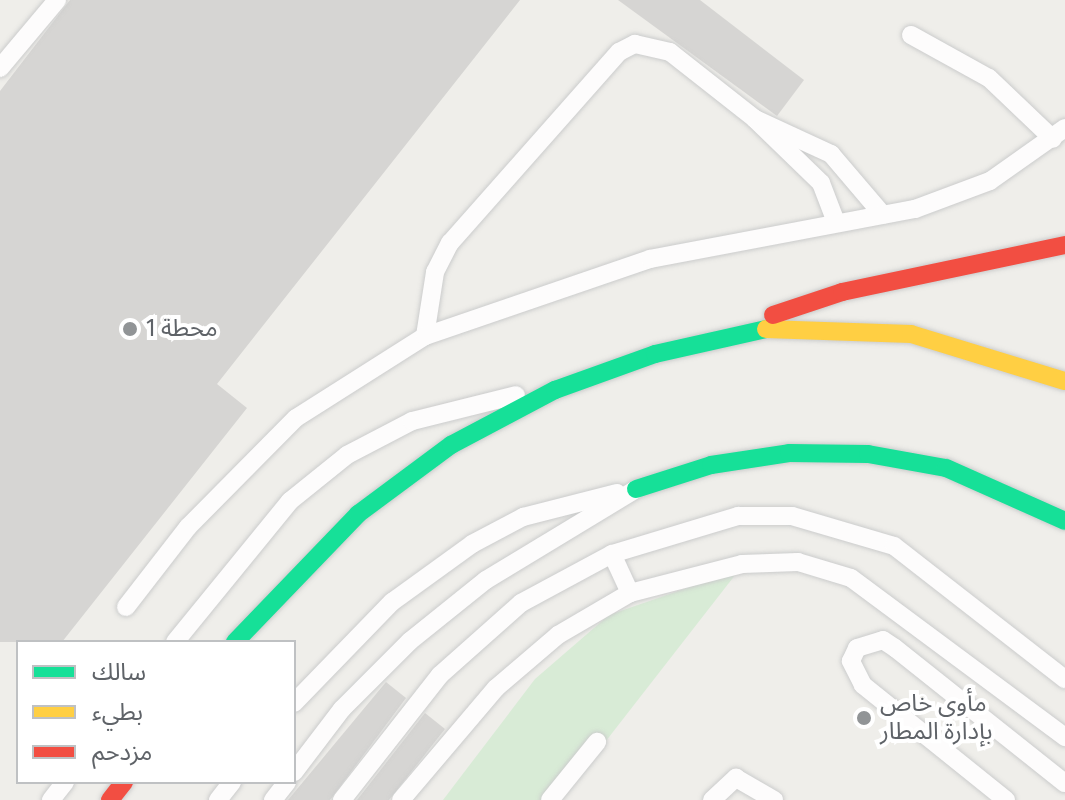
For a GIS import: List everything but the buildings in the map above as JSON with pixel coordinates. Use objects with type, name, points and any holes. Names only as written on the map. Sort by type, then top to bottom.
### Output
[{"type":"street","points":[[237,640],[358,514],[451,445],[555,390],[736,331],[830,296],[1065,245]]},
{"type":"street","points":[[736,331],[824,326],[911,334],[996,354],[1065,381]]},
{"type":"street","points":[[636,489],[758,458],[868,454],[946,468],[1065,521]]},
{"type":"street","points":[[110,800],[122,784]]},
{"type":"lane","points":[[0,68],[57,0]]},
{"type":"lane","points":[[126,607],[188,527],[296,418],[425,336],[650,259],[883,215],[990,181],[1059,133],[989,78],[911,35]]},
{"type":"lane","points":[[425,336],[432,282],[450,243],[619,52],[635,44],[662,48],[755,119],[821,183],[836,222]]},
{"type":"lane","points":[[755,119],[831,154],[883,215]]},
{"type":"lane","points":[[177,640],[290,501],[347,455],[412,421],[482,399],[555,390]]},
{"type":"lane","points":[[296,701],[392,602],[472,544],[523,517],[636,489]]},
{"type":"lane","points":[[296,769],[342,709],[410,641],[486,580],[636,489]]},
{"type":"lane","points":[[342,800],[478,637],[567,575],[612,554],[738,516],[845,526],[894,546],[939,577],[1065,679]]},
{"type":"lane","points":[[612,554],[630,593]]},
{"type":"lane","points":[[401,800],[526,660],[630,593],[742,564],[824,568],[874,592],[1065,737]]},
{"type":"lane","points":[[1006,800],[863,685],[851,661],[857,648],[883,640],[1065,783]]},
{"type":"lane","points":[[550,800],[597,742]]},
{"type":"lane","points":[[712,800],[736,778],[774,800]]},
{"type":"lane","points":[[51,800],[63,784]]},
{"type":"lane","points":[[218,800],[230,784]]},
{"type":"lane","points":[[273,800],[285,784]]},
{"type":"green space","points":[[739,570],[560,800],[443,800],[535,679],[609,615]]},
{"type":"traffic: fast","points":[[237,640],[358,514],[451,445],[555,390],[655,354],[766,329]]},
{"type":"traffic: fast","points":[[636,489],[711,465],[789,453],[868,454],[946,468],[1065,521]]},
{"type":"traffic: slow","points":[[766,329],[911,334],[1065,381]]},
{"type":"traffic: jam","points":[[773,315],[842,292],[1065,245]]},
{"type":"traffic: jam","points":[[110,800],[122,784]]},
{"type":"place","name":"محطة 1","points":[[130,329]]},
{"type":"place","name":"مأوى خاص بإدارة المطار","points":[[864,718]]}]
